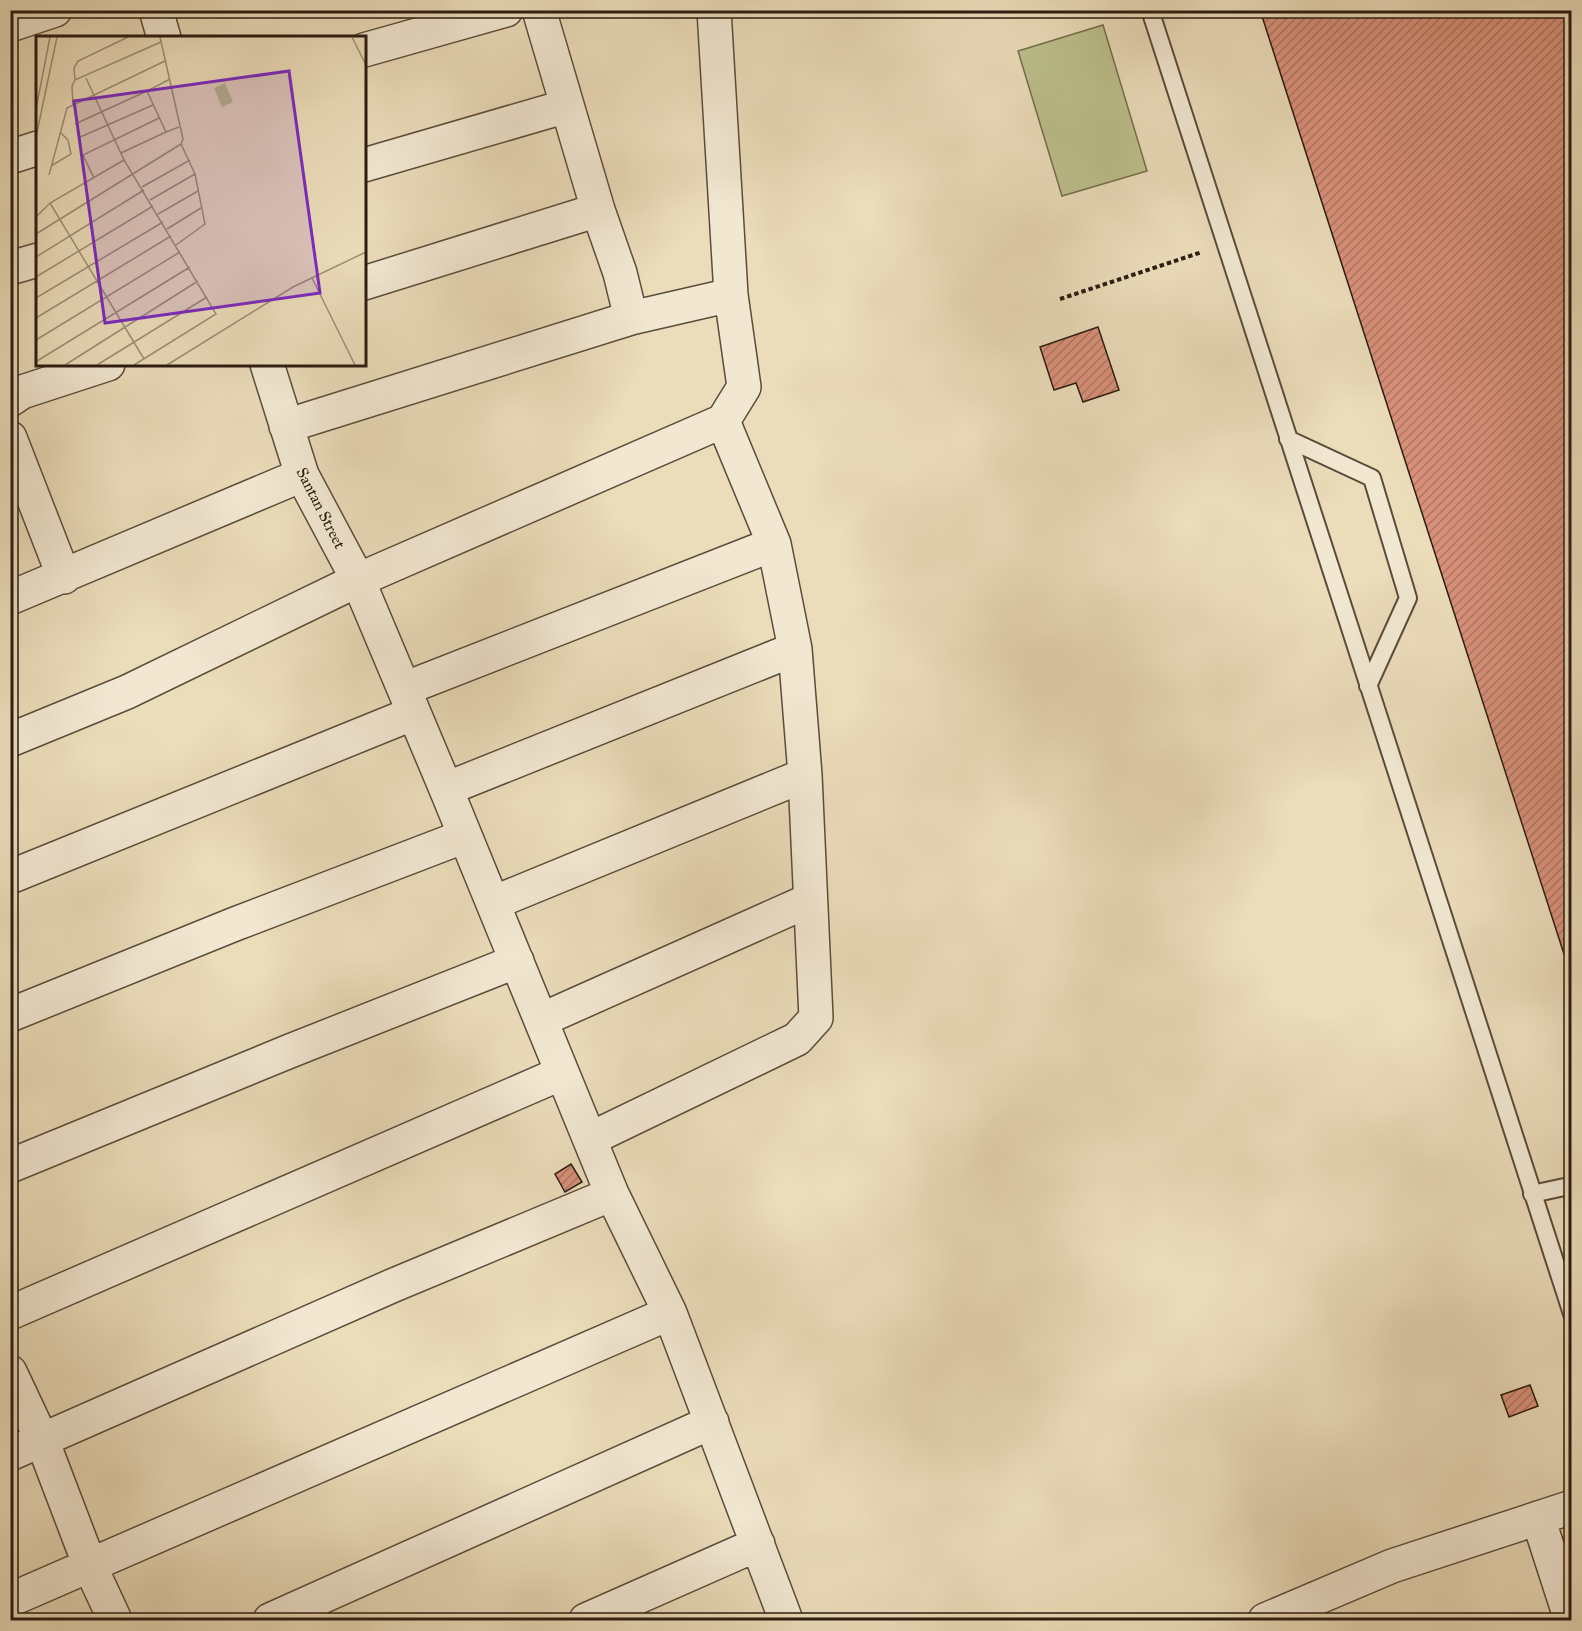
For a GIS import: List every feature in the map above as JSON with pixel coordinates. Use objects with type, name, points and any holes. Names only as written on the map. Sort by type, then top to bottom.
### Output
[{"type":"street","points":[[10,25],[55,10]]},
{"type":"street","points":[[156,10],[163,36]]},
{"type":"street","points":[[366,49],[506,10]]},
{"type":"street","points":[[539,10],[598,210],[620,273],[631,318]]},
{"type":"street","points":[[10,740],[127,692],[358,580],[723,421],[744,387],[731,295],[714,10]]},
{"type":"street","points":[[366,164],[567,106]]},
{"type":"street","points":[[10,157],[36,149]]},
{"type":"street","points":[[366,282],[598,210]]},
{"type":"street","points":[[10,268],[36,261]]},
{"type":"street","points":[[286,426],[631,318],[731,295]]},
{"type":"street","points":[[10,400],[22,392],[102,366]]},
{"type":"street","name":"Santan Street","points":[[268,366],[302,475],[358,580],[612,1194],[670,1313],[786,1620]]},
{"type":"street","points":[[590,1139],[797,1039],[816,1018],[805,775],[795,649],[774,544],[723,421]]},
{"type":"street","points":[[10,438],[64,577]]},
{"type":"street","points":[[10,598],[302,475]]},
{"type":"street","points":[[10,877],[409,701],[774,544]]},
{"type":"street","points":[[446,789],[795,649]]},
{"type":"street","points":[[493,903],[805,775]]},
{"type":"street","points":[[10,1015],[234,924],[465,836]]},
{"type":"street","points":[[541,1020],[810,900]]},
{"type":"street","points":[[10,1166],[517,961]]},
{"type":"street","points":[[10,1313],[562,1073]]},
{"type":"street","points":[[10,1454],[394,1285],[612,1194]]},
{"type":"street","points":[[10,1600],[670,1313]]},
{"type":"street","points":[[10,1372],[42,1440],[90,1566],[115,1620]]},
{"type":"street","points":[[270,1620],[712,1422]]},
{"type":"street","points":[[1265,1620],[1392,1566],[1572,1506]]},
{"type":"street","points":[[1538,1518],[1571,1620]]},
{"type":"street","points":[[586,1620],[758,1544]]},
{"type":"lane","points":[[1150,10],[1572,1314]]},
{"type":"lane","points":[[1288,439],[1372,478],[1408,598],[1368,686]]},
{"type":"lane","points":[[1532,1194],[1569,1186],[1572,1191]]},
{"type":"path","points":[[1060,299],[1225,244]]},
{"type":"green space","points":[[1103,25],[1147,171],[1062,196],[1018,51]]},
{"type":"building","points":[[1260,10],[1572,10],[1572,979]]},
{"type":"building","points":[[1098,327],[1119,390],[1083,402],[1076,383],[1054,390],[1040,347]]},
{"type":"building","points":[[571,1164],[582,1182],[565,1192],[555,1174]]},
{"type":"building","points":[[1530,1385],[1538,1406],[1509,1417],[1501,1395]]}]
